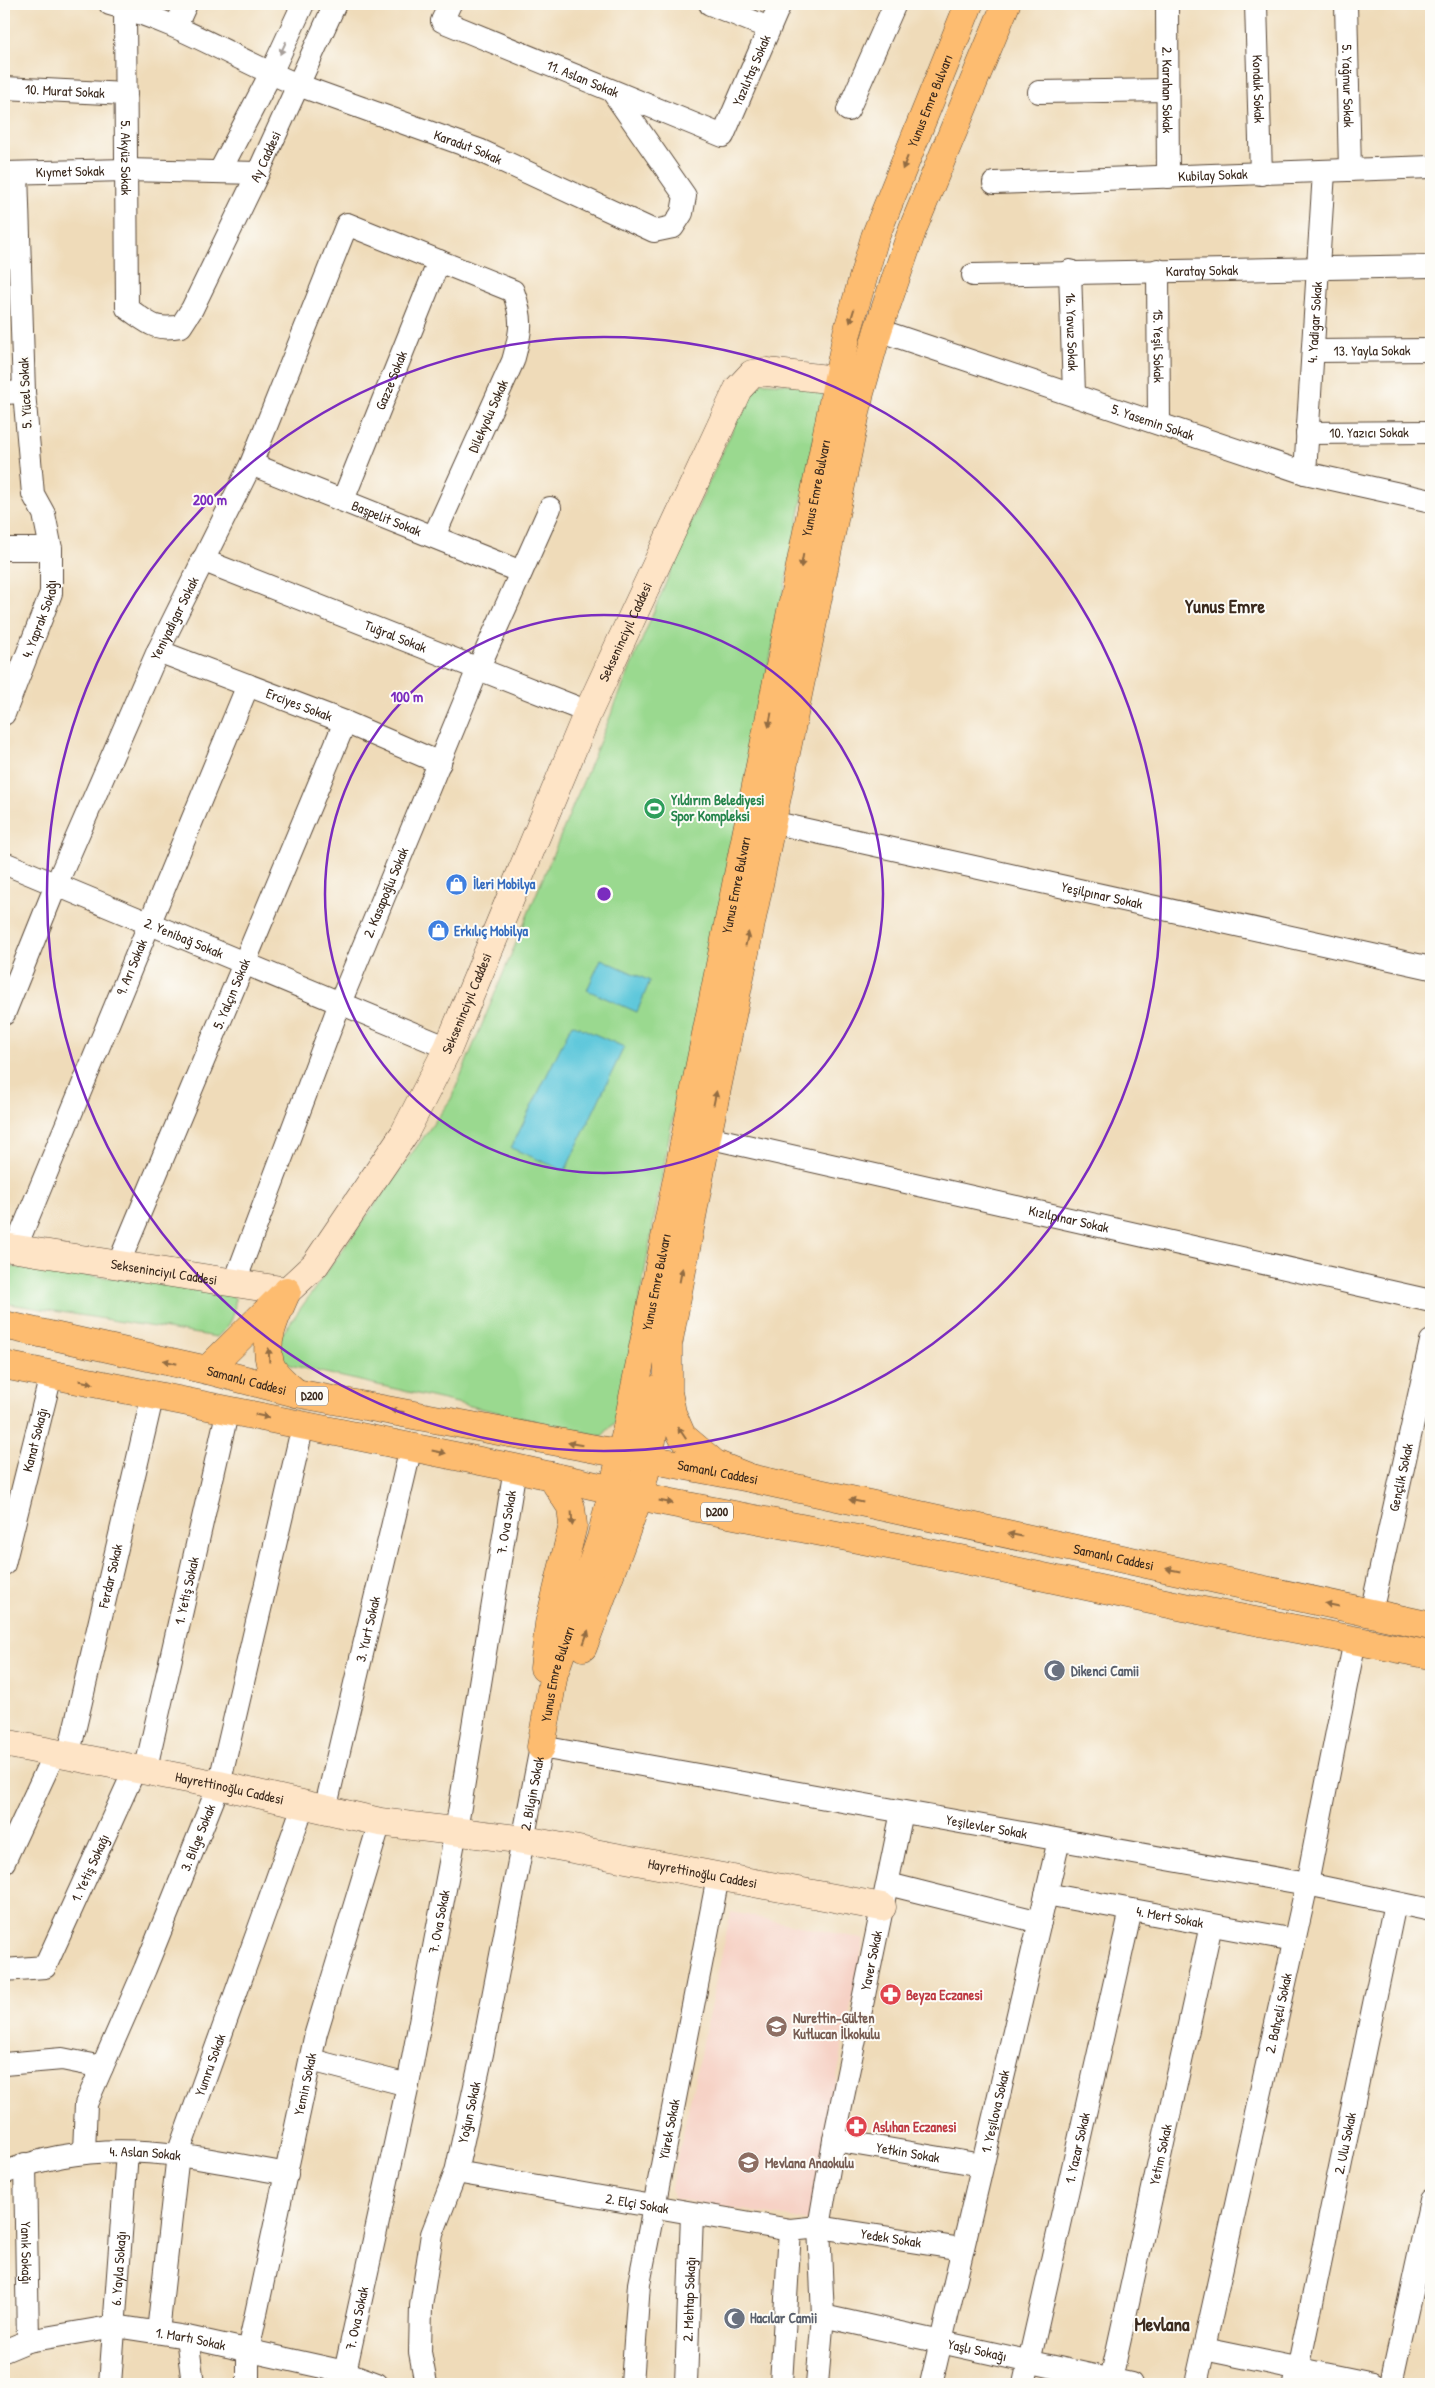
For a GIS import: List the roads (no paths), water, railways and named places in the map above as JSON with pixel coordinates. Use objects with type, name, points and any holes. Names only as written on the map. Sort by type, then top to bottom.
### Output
[{"type":"main road","name":"Yunus Emre Bulvarı","points":[[543,1735],[554,1673],[601,1538],[622,1452],[803,557],[836,380],[847,333],[876,237],[969,4]]},
{"type":"main road","name":"Yunus Emre Bulvarı","points":[[750,1478],[714,1464],[682,1436],[672,1413],[668,1392],[668,1345],[706,1137],[860,393],[878,330],[913,228],[1006,4]]},
{"type":"main road","name":"Sekseninciyıl Caddesi","points":[[9,1248],[234,1284],[287,1290],[315,1265],[398,1142],[448,1048],[588,712],[738,389],[752,374],[766,372],[836,380]]},
{"type":"main road","points":[[207,1370],[287,1290]]},
{"type":"main road","points":[[287,1290],[273,1326],[269,1346],[270,1364],[282,1380],[296,1393]]},
{"type":"main road","name":"Samanlı Caddesi","points":[[4,1325],[207,1370],[296,1393],[622,1452],[750,1478],[1431,1626]]},
{"type":"main road","points":[[543,1735],[564,1703],[639,1496],[649,1458],[668,1345]]},
{"type":"main road","name":"D200","points":[[4,1365],[515,1468],[639,1496],[960,1559],[1240,1619],[1431,1655]]},
{"type":"main road","points":[[543,1735],[542,1690],[546,1647],[551,1615],[573,1525],[571,1507],[551,1476]]},
{"type":"main road","name":"Hayrettinoğlu Caddesi","points":[[4,1743],[61,1756],[219,1785],[380,1822],[524,1840],[718,1877],[885,1895]]},
{"type":"street","points":[[176,26],[186,4]]},
{"type":"street","points":[[220,171],[270,74],[303,4]]},
{"type":"street","name":"Ay Caddesi","points":[[127,308],[148,323],[163,329],[181,326],[192,309],[258,173],[335,4]]},
{"type":"street","points":[[710,4],[769,28]]},
{"type":"street","name":"Yazılıtaş Sokak","points":[[723,136],[780,4]]},
{"type":"street","points":[[848,110],[895,4]]},
{"type":"street","name":"2. Karahan Sokak","points":[[1167,4],[1168,177]]},
{"type":"street","name":"Konduk Sokak","points":[[1256,4],[1261,174]]},
{"type":"street","name":"5. Yağmur Sokak","points":[[1346,4],[1350,170]]},
{"type":"street","name":"Karadut Sokak","points":[[118,6],[176,26],[270,74],[480,150],[654,231],[673,227],[682,213],[685,196],[612,91]]},
{"type":"street","name":"5. Akyüz Sokak","points":[[118,6],[126,94],[127,308]]},
{"type":"street","name":"11. Aslan Sokak","points":[[446,13],[612,91],[723,136]]},
{"type":"street","name":"10. Murat Sokak","points":[[4,88],[126,94]]},
{"type":"street","points":[[1039,92],[1168,90]]},
{"type":"street","name":"Kubilay Sokak","points":[[994,183],[1431,167]]},
{"type":"street","name":"Kıymet Sokak","points":[[10,173],[126,170],[258,173]]},
{"type":"street","name":"4. Yadigar Sokak","points":[[1304,473],[1324,172]]},
{"type":"street","name":"5. Yücel Sokak","points":[[10,173],[14,393],[33,494],[44,514],[52,549]]},
{"type":"street","name":"Yeniyadigar Sokak","points":[[4,1014],[56,885],[158,651],[251,464],[347,224],[439,261]]},
{"type":"street","name":"Dilekyolu Sokak","points":[[434,536],[513,361],[520,335],[521,313],[514,292],[439,261]]},
{"type":"street","name":"Gazze Sokak","points":[[343,500],[439,261]]},
{"type":"street","name":"Karatay Sokak","points":[[973,274],[1431,266]]},
{"type":"street","name":"15. Yeşil Sokak","points":[[1158,270],[1159,423]]},
{"type":"street","name":"16. Yavuz Sokak","points":[[1070,271],[1074,394]]},
{"type":"street","name":"5. Yasemin Sokak","points":[[878,330],[1074,394],[1304,473],[1431,501]]},
{"type":"street","name":"13. Yayla Sokak","points":[[1313,352],[1431,350]]},
{"type":"street","name":"10. Yazıcı Sokak","points":[[1307,433],[1431,432]]},
{"type":"street","name":"Başpelit Sokak","points":[[251,464],[521,572]]},
{"type":"street","name":"2. Kasapoğlu Sokak","points":[[234,1284],[340,1004],[478,669],[550,508]]},
{"type":"street","points":[[4,549],[52,549]]},
{"type":"street","name":"4. Yaprak Sokağı","points":[[4,714],[8,690],[51,593],[52,549]]},
{"type":"street","name":"Tuğral Sokak","points":[[202,560],[588,712]]},
{"type":"street","name":"Erciyes Sokak","points":[[158,651],[345,722],[440,762]]},
{"type":"street","name":"9. Arı Sokak","points":[[9,1248],[149,924],[248,685]]},
{"type":"street","name":"5. Yalçın Sokak","points":[[118,1265],[345,722]]},
{"type":"street","name":"Yeşilpınar Sokak","points":[[771,822],[1431,968]]},
{"type":"street","name":"2. Yenibağ Sokak","points":[[4,863],[448,1048]]},
{"type":"street","name":"Kızılpınar Sokak","points":[[706,1137],[1431,1301]]},
{"type":"street","name":"Gençlik Sokak","points":[[1371,1613],[1431,1341]]},
{"type":"street","name":"Kanat Sokağı","points":[[4,1564],[51,1375]]},
{"type":"street","name":"Ferdar Sokak","points":[[4,1862],[61,1756],[153,1394]]},
{"type":"street","name":"1. Yetiş Sokak","points":[[140,1770],[228,1409]]},
{"type":"street","name":"3. Bilge Sokak","points":[[84,2152],[86,2104],[145,1969],[219,1785],[303,1425]]},
{"type":"street","name":"3. Yurt Sokak","points":[[314,1808],[411,1447]]},
{"type":"street","name":"7. Ova Sokak","points":[[345,2372],[408,2085],[456,1832],[515,1468]]},
{"type":"street","name":"2. Bahçeli Sokak","points":[[1196,2384],[1307,1884],[1356,1640]]},
{"type":"street","name":"Yeşilevler Sokak","points":[[543,1735],[902,1812],[1307,1884],[1431,1910]]},
{"type":"street","name":"2. Bilgin Sokak","points":[[524,1840],[543,1735]]},
{"type":"street","name":"1. Yetiş Sokağı","points":[[4,1970],[45,1967],[140,1770]]},
{"type":"street","name":"Yumru Sokak","points":[[158,2332],[178,2154],[314,1808]]},
{"type":"street","name":"Yaver Sokak","points":[[817,2384],[823,2316],[819,2227],[834,2140],[902,1812]]},
{"type":"street","name":"Yemin Sokak","points":[[248,2384],[248,2351],[316,2033],[380,1822]]},
{"type":"street","name":"Yoğun Sokak","points":[[426,2384],[420,2352],[421,2306],[432,2234],[456,2172],[482,2054],[524,1840]]},
{"type":"street","name":"1. Yeşilova Sokak","points":[[931,2384],[1059,1840]]},
{"type":"street","name":"Yürek Sokak","points":[[632,2384],[639,2284],[718,1877]]},
{"type":"street","name":"4. Mert Sokak","points":[[1046,1894],[1294,1940]]},
{"type":"street","points":[[885,1895],[1040,1922]]},
{"type":"street","name":"2. Ulu Sokak","points":[[1297,2376],[1395,1903]]},
{"type":"street","name":"1. Yazar Sokak","points":[[1024,2384],[1130,1910]]},
{"type":"street","name":"Yetim Sokak","points":[[1117,2383],[1211,1925]]},
{"type":"street","points":[[4,2064],[62,2059],[102,2067]]},
{"type":"street","points":[[310,2060],[408,2085]]},
{"type":"street","name":"Yetkin Sokak","points":[[834,2140],[982,2165]]},
{"type":"street","name":"4. Aslan Sokak","points":[[4,2173],[25,2164],[84,2152],[127,2152],[178,2154],[287,2174]]},
{"type":"street","name":"6. Yayla Sokağı","points":[[110,2384],[127,2152]]},
{"type":"street","name":"Yanık Sokağı","points":[[25,2164],[28,2341]]},
{"type":"street","name":"2. Elçi Sokak","points":[[456,2172],[654,2208],[790,2230],[819,2227]]},
{"type":"street","points":[[1391,2384],[1431,2200]]},
{"type":"street","name":"2. Mehtap Sokağı","points":[[686,2384],[692,2214]]},
{"type":"street","name":"Yedek Sokak","points":[[819,2227],[962,2249]]},
{"type":"street","points":[[781,2384],[790,2230]]},
{"type":"street","name":"Yaşlı Sokağı","points":[[823,2316],[1117,2383]]},
{"type":"street","name":"1. Martı Sokak","points":[[4,2351],[28,2341],[115,2326],[187,2337],[345,2372],[377,2384]]},
{"type":"street","points":[[187,2337],[192,2384]]},
{"type":"street","points":[[1204,2349],[1297,2376],[1373,2384]]},
{"type":"water","points":[[601,959],[650,981],[637,1012],[587,990]]},
{"type":"water","points":[[572,1024],[624,1047],[565,1171],[511,1148]]},
{"type":"place","name":"Yıldırım Belediyesi Spor Kompleksi","points":[[655,808]]},
{"type":"place","name":"İleri Mobilya","points":[[457,884]]},
{"type":"place","name":"Erkılıç Mobilya","points":[[438,931]]},
{"type":"place","name":"Dikenci Camii","points":[[1055,1671]]},
{"type":"place","name":"Beyza Eczanesi","points":[[890,1995]]},
{"type":"place","name":"Nurettin-Gülten Kutlucan İlkokulu","points":[[777,2026]]},
{"type":"place","name":"Aslıhan Eczanesi","points":[[857,2127]]},
{"type":"place","name":"Mevlana Anaokulu","points":[[749,2163]]},
{"type":"place","name":"Hacılar Camii","points":[[734,2318]]},
{"type":"district","name":"Yunus Emre","points":[[1225,606]]},
{"type":"district","name":"Mevlana","points":[[1162,2324]]}]
